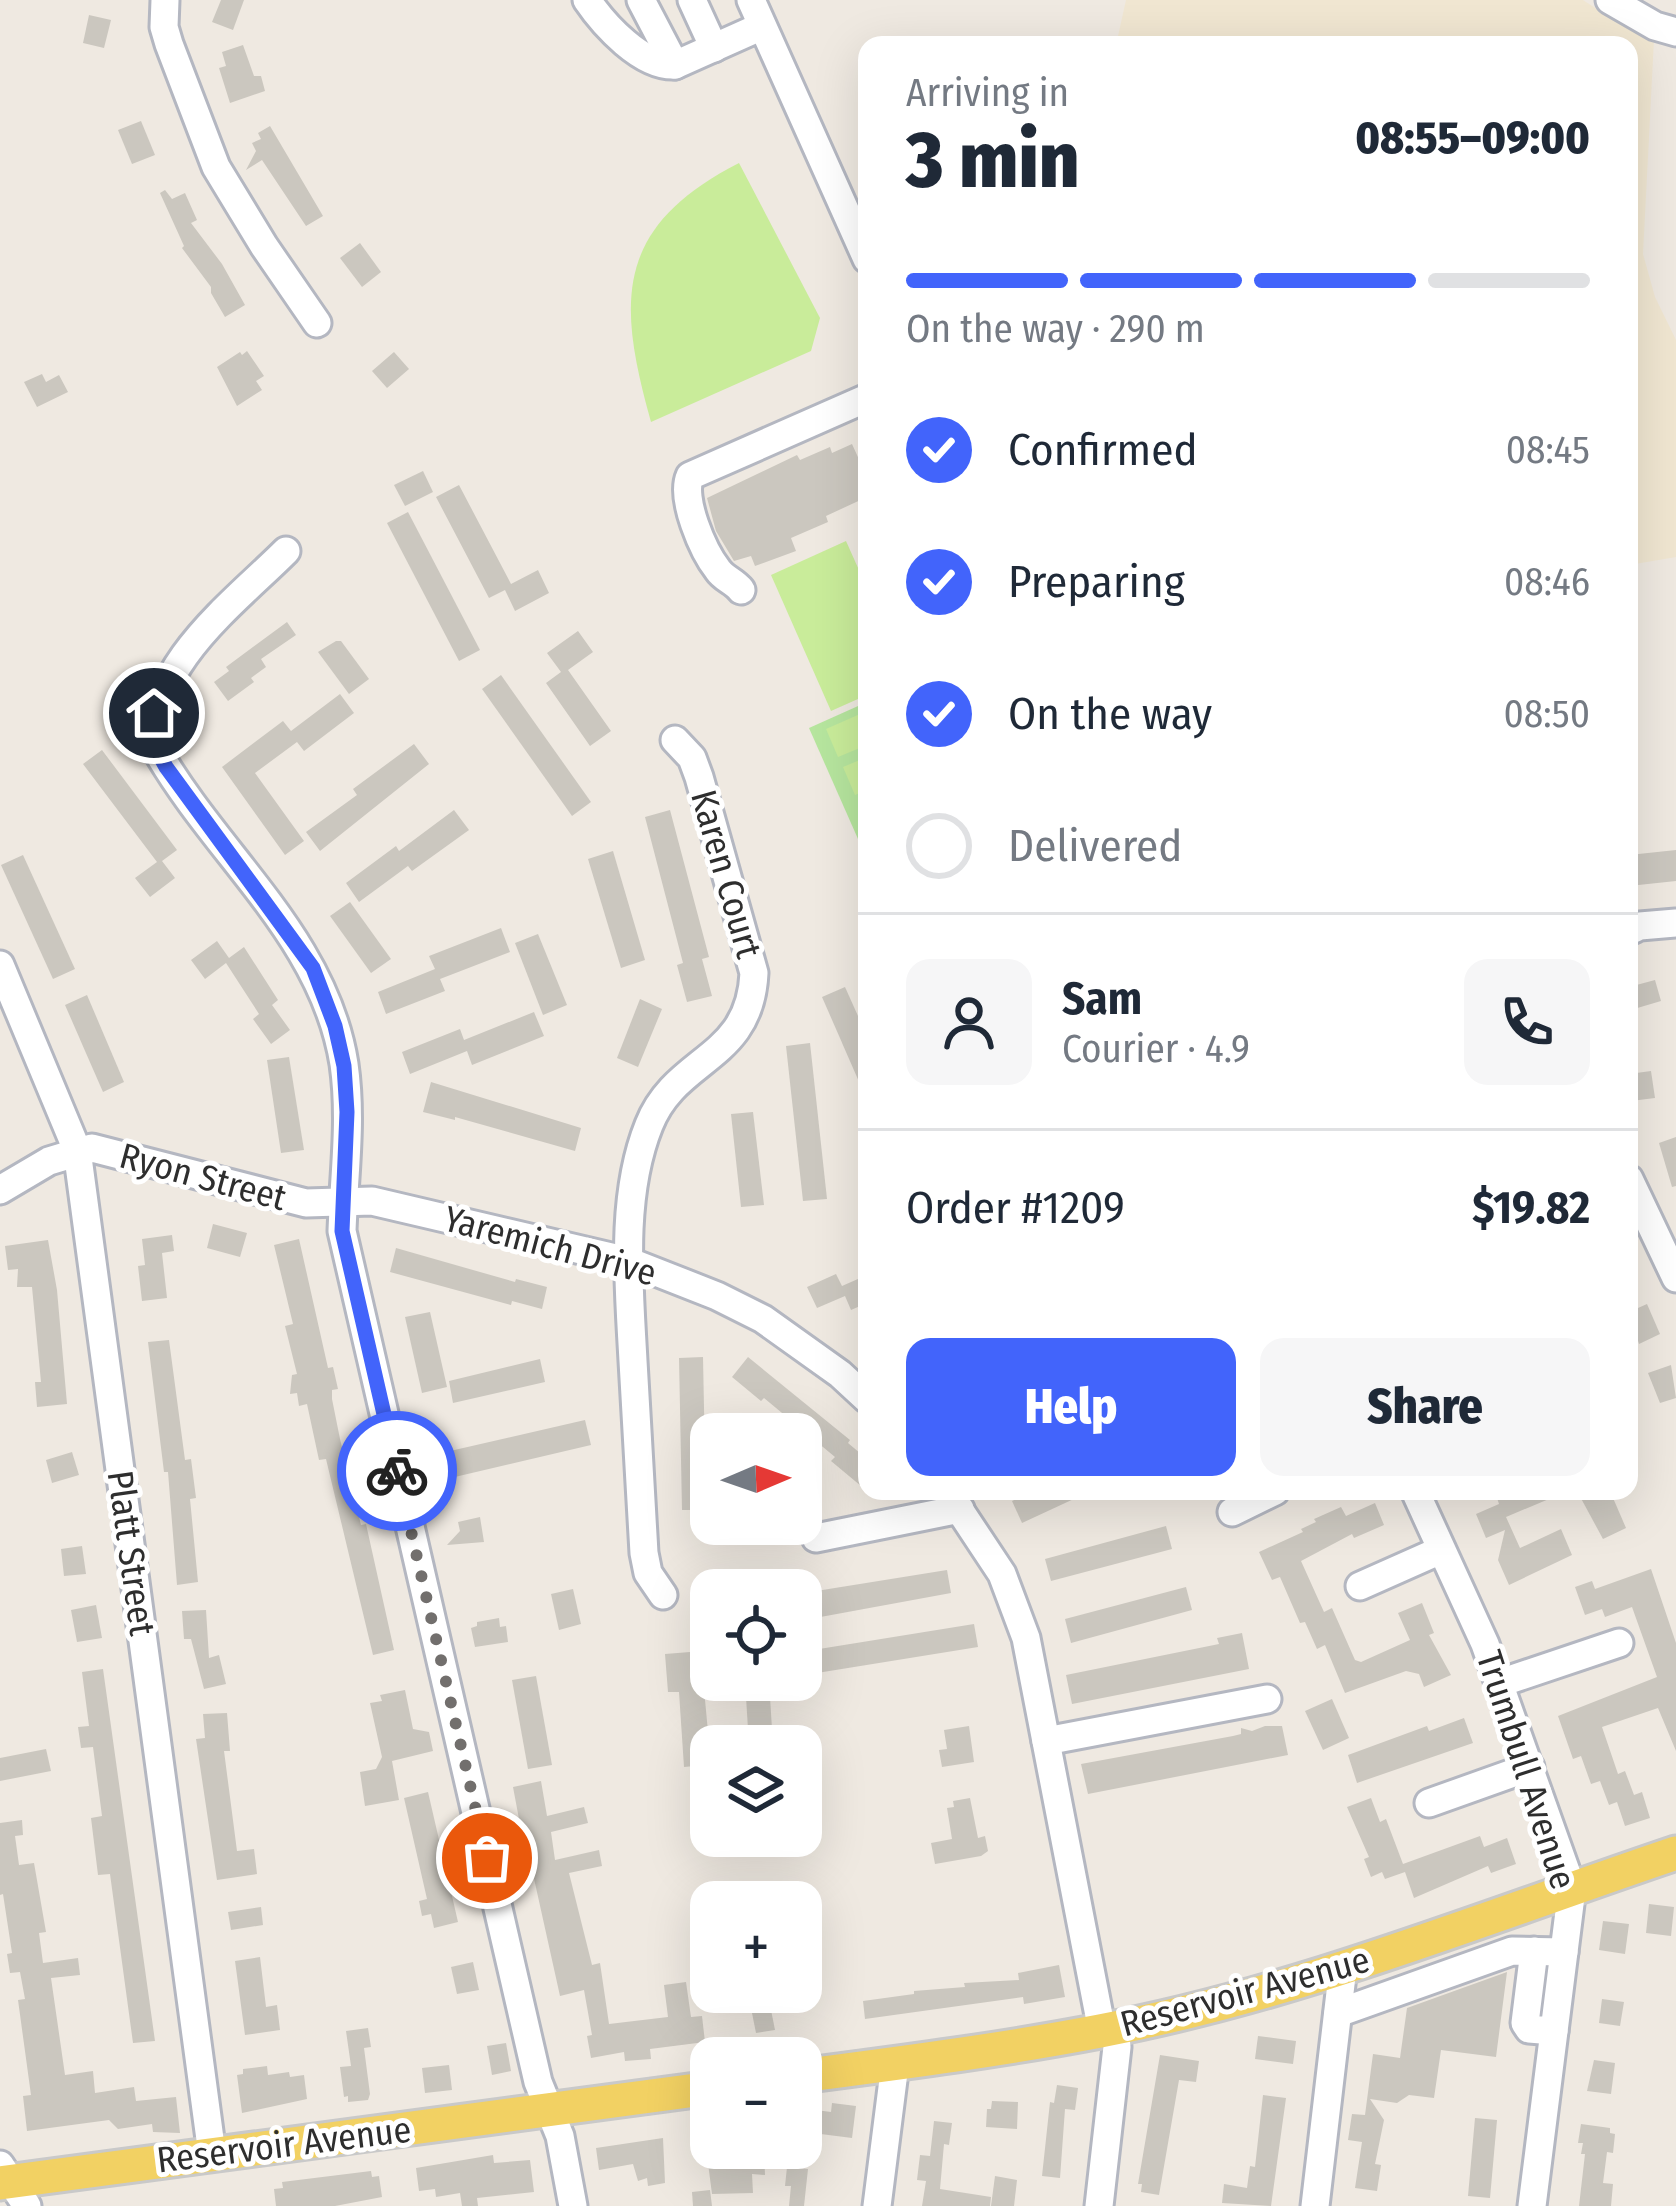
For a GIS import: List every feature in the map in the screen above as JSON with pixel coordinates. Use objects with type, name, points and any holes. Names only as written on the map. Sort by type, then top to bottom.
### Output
[{"type":"main road","name":"Reservoir Avenue","points":[[822,2073],[1108,2030],[1343,1967],[1676,1853]]},
{"type":"main road","name":"Reservoir Avenue","points":[[9,2184],[690,2091]]},
{"type":"street","points":[[165,0],[169,44],[217,166],[317,323]]},
{"type":"street","points":[[587,0],[608,31],[662,66],[675,65],[762,26]]},
{"type":"street","points":[[641,0],[675,65]]},
{"type":"street","points":[[692,0],[714,48]]},
{"type":"street","points":[[751,0],[856,206]]},
{"type":"street","points":[[1610,0],[1655,26],[1676,32]]},
{"type":"street","points":[[740,590],[718,570],[698,528],[685,493],[690,476],[858,402]]},
{"type":"street","points":[[286,551],[196,641],[154,713],[156,749],[284,923],[325,995],[344,1066],[347,1127],[342,1231],[533,2060],[560,2136],[573,2206]]},
{"type":"street","name":"Karen Court","points":[[663,1595],[648,1573],[644,1553],[628,1261],[638,1163],[650,1121],[665,1095],[733,1037],[753,997],[752,960],[699,777],[692,758],[675,740]]},
{"type":"street","points":[[1638,929],[1676,923]]},
{"type":"street","name":"Platt Street","points":[[0,965],[77,1150],[212,2154]]},
{"type":"street","name":"Ryon Street","points":[[0,1190],[77,1150],[92,1148],[306,1203],[343,1203]]},
{"type":"street","points":[[1638,1198],[1676,1278]]},
{"type":"street","name":"Yaremich Drive","points":[[343,1203],[372,1201],[628,1261],[763,1319],[858,1391]]},
{"type":"street","points":[[822,1536],[953,1500],[1002,1574],[1026,1638],[1108,2030],[1117,2047],[1099,2206]]},
{"type":"street","points":[[1232,1512],[1257,1500]]},
{"type":"street","name":"Trumbull Avenue","points":[[1418,1500],[1500,1683],[1572,1888],[1532,2206]]},
{"type":"street","points":[[1360,1586],[1441,1550]]},
{"type":"street","points":[[1500,1683],[1618,1643]]},
{"type":"street","points":[[1046,1741],[1267,1699]]},
{"type":"street","points":[[1430,1803],[1530,1767]]},
{"type":"street","points":[[1534,1951],[1525,2023],[1529,2029],[1554,2031]]},
{"type":"street","points":[[1338,2013],[1512,1952],[1564,1952]]},
{"type":"street","points":[[1315,2206],[1343,1967]]},
{"type":"street","points":[[877,2206],[895,2064]]},
{"type":"shaded area","points":[[1126,0],[1583,0],[1654,39],[1643,254],[1655,297],[1676,340],[1676,557],[1638,563],[1638,36],[1118,36]]},
{"type":"green space","points":[[739,163],[820,318],[811,351],[651,422],[633,339],[635,271],[647,241],[668,213]]},
{"type":"green space","points":[[846,541],[858,568],[858,699],[831,711],[771,575]]},
{"type":"green space","points":[[858,706],[858,839],[809,728]]},
{"type":"green space","points":[[858,715],[858,749],[838,757],[826,729]]},
{"type":"green space","points":[[858,761],[858,794],[855,795],[843,767]]},
{"type":"building","points":[[221,0],[244,0],[233,30],[212,22]]},
{"type":"building","points":[[89,15],[111,20],[104,48],[83,43]]},
{"type":"building","points":[[243,45],[265,91],[230,103],[219,68],[226,66],[222,52]]},
{"type":"building","points":[[141,121],[155,155],[132,164],[118,130]]},
{"type":"building","points":[[270,126],[323,216],[306,226],[262,160],[246,170],[256,151],[252,143]]},
{"type":"building","points":[[165,190],[172,199],[185,193],[197,220],[191,223],[245,305],[225,317],[211,287],[182,248],[160,193]]},
{"type":"building","points":[[360,243],[381,272],[362,287],[340,258]]},
{"type":"building","points":[[247,351],[264,376],[256,381],[262,390],[237,406],[217,367]]},
{"type":"building","points":[[394,352],[409,369],[387,388],[372,371]]},
{"type":"building","points":[[42,374],[46,382],[59,375],[68,392],[37,407],[24,382]]},
{"type":"building","points":[[852,444],[858,457],[858,501],[826,516],[828,522],[791,538],[796,551],[755,566],[751,556],[734,561],[716,531],[707,498],[797,455],[800,460],[830,447],[832,453]]},
{"type":"building","points":[[423,471],[433,492],[405,506],[394,485]]},
{"type":"building","points":[[459,485],[511,584],[538,570],[549,593],[515,611],[505,590],[489,598],[436,497]]},
{"type":"building","points":[[408,512],[480,650],[459,661],[387,523]]},
{"type":"building","points":[[287,622],[296,635],[261,659],[266,667],[228,701],[214,682],[229,671],[226,667]]},
{"type":"building","points":[[578,631],[593,652],[568,670],[611,731],[590,746],[546,683],[561,672],[547,653]]},
{"type":"building","points":[[341,641],[369,679],[349,694],[318,652]]},
{"type":"building","points":[[501,675],[591,802],[572,816],[482,689]]},
{"type":"building","points":[[340,694],[354,713],[304,751],[297,742],[255,773],[304,841],[285,855],[222,767],[283,721],[291,731]]},
{"type":"building","points":[[414,744],[429,764],[320,851],[306,832],[357,795],[353,789]]},
{"type":"building","points":[[102,750],[177,850],[162,861],[175,878],[150,897],[135,878],[157,862],[83,764]]},
{"type":"building","points":[[454,810],[469,830],[359,902],[346,883]]},
{"type":"building","points":[[670,810],[709,957],[702,959],[712,996],[687,1002],[677,965],[683,963],[645,817]]},
{"type":"building","points":[[1676,850],[1676,881],[1638,885],[1638,854]]},
{"type":"building","points":[[613,851],[645,960],[621,968],[588,859]]},
{"type":"building","points":[[23,855],[75,969],[53,979],[1,865]]},
{"type":"building","points":[[350,902],[391,959],[371,973],[330,916]]},
{"type":"building","points":[[501,928],[510,952],[440,979],[445,991],[386,1014],[378,992],[435,969],[429,956]]},
{"type":"building","points":[[538,934],[567,1005],[543,1015],[515,943]]},
{"type":"building","points":[[217,941],[229,958],[244,947],[278,1000],[272,1005],[290,1030],[271,1044],[253,1019],[259,1014],[226,963],[205,979],[191,960]]},
{"type":"building","points":[[1655,980],[1661,1001],[1638,1008],[1638,985]]},
{"type":"building","points":[[845,987],[858,1016],[858,1079],[822,997]]},
{"type":"building","points":[[87,995],[124,1082],[103,1092],[65,1005]]},
{"type":"building","points":[[640,999],[662,1009],[638,1067],[617,1058]]},
{"type":"building","points":[[534,1012],[544,1036],[472,1065],[467,1051],[410,1074],[402,1052],[460,1029],[464,1040]]},
{"type":"building","points":[[810,1043],[827,1199],[803,1201],[786,1046]]},
{"type":"building","points":[[289,1057],[304,1150],[281,1153],[267,1060]]},
{"type":"building","points":[[1651,1071],[1655,1098],[1638,1100],[1638,1073]]},
{"type":"building","points":[[431,1082],[581,1128],[575,1151],[423,1112]]},
{"type":"building","points":[[753,1112],[764,1205],[741,1207],[731,1114]]},
{"type":"building","points":[[1676,1137],[1676,1186],[1672,1187],[1659,1143]]},
{"type":"building","points":[[213,1224],[247,1233],[240,1257],[207,1248]]},
{"type":"building","points":[[172,1235],[174,1251],[162,1253],[167,1298],[142,1301],[138,1266],[145,1265],[142,1239]]},
{"type":"building","points":[[299,1239],[328,1368],[333,1367],[338,1389],[332,1390],[332,1399],[340,1439],[361,1525],[366,1524],[394,1650],[373,1655],[326,1459],[319,1460],[307,1404],[299,1406],[297,1393],[290,1394],[292,1375],[297,1374],[285,1326],[293,1324],[274,1245]]},
{"type":"building","points":[[48,1240],[67,1404],[37,1407],[35,1382],[41,1382],[32,1287],[17,1287],[18,1269],[8,1270],[5,1246]]},
{"type":"building","points":[[396,1248],[547,1287],[542,1309],[390,1272]]},
{"type":"building","points":[[836,1274],[842,1286],[858,1279],[858,1307],[851,1310],[845,1296],[817,1308],[807,1287]]},
{"type":"building","points":[[1647,1304],[1660,1334],[1639,1344],[1638,1341],[1638,1308]]},
{"type":"building","points":[[430,1312],[447,1387],[422,1393],[405,1317]]},
{"type":"building","points":[[169,1340],[185,1460],[191,1459],[196,1498],[190,1499],[198,1582],[177,1585],[168,1472],[164,1472],[148,1342]]},
{"type":"building","points":[[703,1357],[704,1413],[690,1413],[690,1510],[682,1510],[679,1358]]},
{"type":"building","points":[[748,1357],[817,1413],[782,1413],[764,1398],[761,1401],[732,1377]]},
{"type":"building","points":[[540,1359],[545,1382],[453,1403],[449,1381]]},
{"type":"building","points":[[1671,1365],[1676,1398],[1660,1403],[1648,1373]]},
{"type":"building","points":[[822,1417],[858,1451],[858,1484],[831,1461],[835,1457],[822,1446]]},
{"type":"building","points":[[585,1420],[591,1445],[442,1480],[437,1454]]},
{"type":"building","points":[[72,1452],[79,1475],[52,1483],[46,1460]]},
{"type":"building","points":[[1014,1500],[1072,1500],[1022,1523]]},
{"type":"building","points":[[1498,1500],[1547,1500],[1506,1517],[1520,1548],[1561,1529],[1572,1555],[1509,1585],[1498,1560],[1505,1530],[1486,1538],[1476,1514],[1499,1504]]},
{"type":"building","points":[[1582,1500],[1614,1500],[1626,1528],[1603,1539]]},
{"type":"building","points":[[1375,1503],[1384,1525],[1354,1538],[1352,1534],[1301,1561],[1324,1612],[1332,1608],[1355,1660],[1361,1662],[1410,1640],[1398,1613],[1422,1603],[1434,1633],[1429,1635],[1451,1675],[1424,1687],[1419,1674],[1406,1671],[1345,1693],[1325,1645],[1317,1649],[1280,1577],[1272,1580],[1259,1552],[1303,1532],[1314,1519],[1341,1507],[1346,1516]]},
{"type":"building","points":[[480,1517],[484,1542],[447,1545],[460,1531],[458,1522]]},
{"type":"building","points":[[1166,1526],[1172,1549],[1051,1581],[1045,1559]]},
{"type":"building","points":[[82,1546],[86,1574],[64,1576],[61,1549]]},
{"type":"building","points":[[1651,1569],[1676,1643],[1676,1751],[1658,1708],[1602,1727],[1618,1774],[1625,1771],[1634,1795],[1642,1792],[1650,1818],[1625,1826],[1617,1802],[1609,1805],[1600,1781],[1591,1784],[1581,1756],[1573,1759],[1558,1716],[1657,1677],[1632,1607],[1605,1617],[1602,1609],[1585,1615],[1575,1587],[1592,1581],[1595,1589]]},
{"type":"building","points":[[947,1570],[951,1593],[822,1617],[822,1590]]},
{"type":"building","points":[[1186,1587],[1192,1610],[1071,1643],[1065,1619]]},
{"type":"building","points":[[573,1589],[581,1624],[559,1630],[551,1594]]},
{"type":"building","points":[[96,1605],[102,1638],[77,1642],[71,1610]]},
{"type":"building","points":[[206,1610],[209,1658],[219,1655],[226,1684],[204,1689],[191,1639],[184,1639],[182,1611]]},
{"type":"building","points":[[499,1618],[500,1627],[506,1626],[508,1642],[475,1647],[471,1628],[477,1622]]},
{"type":"building","points":[[974,1624],[978,1647],[822,1672],[822,1649]]},
{"type":"building","points":[[1242,1633],[1249,1669],[1072,1704],[1066,1675],[1219,1644],[1217,1638]]},
{"type":"building","points":[[690,1652],[690,1701],[705,1701],[707,1725],[690,1725],[690,1766],[684,1767],[679,1692],[668,1692],[665,1654]]},
{"type":"building","points":[[103,1669],[155,2041],[133,2043],[110,1874],[98,1875],[91,1818],[102,1816],[93,1747],[81,1748],[78,1727],[89,1726],[82,1672]]},
{"type":"building","points":[[536,1676],[552,1765],[528,1769],[512,1680]]},
{"type":"building","points":[[405,1690],[413,1729],[429,1732],[433,1751],[392,1761],[399,1800],[365,1806],[360,1772],[376,1769],[382,1757],[370,1703],[382,1701],[380,1695]]},
{"type":"building","points":[[1332,1699],[1349,1738],[1323,1750],[1305,1711]]},
{"type":"building","points":[[746,1701],[770,1701],[772,1725],[748,1725]]},
{"type":"building","points":[[227,1713],[230,1751],[224,1751],[237,1851],[254,1849],[257,1874],[217,1880],[196,1739],[205,1738],[203,1714]]},
{"type":"building","points":[[1464,1718],[1473,1743],[1357,1783],[1348,1755],[1427,1726],[1429,1731]]},
{"type":"building","points":[[969,1726],[974,1762],[942,1767],[939,1750],[947,1749],[944,1730]]},
{"type":"building","points":[[1282,1726],[1288,1755],[1088,1794],[1081,1764]]},
{"type":"building","points":[[46,1749],[51,1771],[0,1781],[0,1758]]},
{"type":"building","points":[[541,1781],[547,1816],[584,1807],[588,1823],[551,1832],[555,1860],[599,1850],[602,1866],[569,1873],[592,1965],[600,1963],[609,2024],[668,2017],[664,1985],[686,1982],[691,2017],[702,2016],[704,2037],[690,2037],[690,2044],[650,2049],[651,2059],[625,2061],[624,2052],[591,2058],[584,1990],[560,1996],[529,1856],[514,1856],[512,1836],[522,1835],[513,1787]]},
{"type":"building","points":[[428,1792],[458,1922],[434,1928],[431,1914],[422,1916],[419,1901],[427,1899],[404,1798]]},
{"type":"building","points":[[970,1798],[978,1838],[985,1836],[988,1851],[935,1864],[931,1843],[952,1839],[947,1808],[954,1807],[953,1801]]},
{"type":"building","points":[[1371,1798],[1380,1822],[1386,1819],[1403,1864],[1480,1836],[1484,1847],[1507,1838],[1516,1864],[1491,1873],[1488,1866],[1414,1898],[1405,1872],[1385,1879],[1382,1872],[1371,1877],[1364,1859],[1369,1857],[1347,1807]]},
{"type":"building","points":[[22,1820],[23,1835],[15,1836],[19,1865],[34,1863],[46,1932],[39,1933],[43,1963],[78,1958],[80,1975],[51,1978],[65,2075],[93,2071],[95,2093],[134,2087],[136,2101],[176,2097],[180,2133],[153,2132],[152,2124],[118,2129],[109,2120],[27,2131],[23,2096],[31,2095],[18,2000],[25,1999],[20,1972],[10,1973],[7,1954],[12,1953],[0,1895],[0,1823]]},
{"type":"building","points":[[1649,1904],[1674,1907],[1671,1936],[1646,1933]]},
{"type":"building","points":[[261,1907],[263,1925],[231,1930],[228,1912]]},
{"type":"building","points":[[1603,1921],[1629,1924],[1625,1954],[1599,1950]]},
{"type":"building","points":[[260,1957],[266,2007],[277,2005],[280,2030],[245,2035],[235,1961]]},
{"type":"building","points":[[473,1962],[479,1990],[457,1994],[451,1967]]},
{"type":"building","points":[[1059,1965],[1065,1997],[1024,2004],[1023,1997],[865,2019],[863,2001],[965,1987],[964,1983],[1019,1980],[1018,1973]]},
{"type":"building","points":[[1507,1972],[1496,2057],[1441,2050],[1434,2098],[1409,2095],[1397,2103],[1370,2099],[1384,2120],[1375,2164],[1381,2165],[1377,2191],[1355,2188],[1362,2142],[1348,2140],[1352,2114],[1365,2115],[1373,2054],[1400,2058],[1407,2008]]},
{"type":"building","points":[[1602,1999],[1624,2002],[1620,2026],[1599,2023]]},
{"type":"building","points":[[752,2013],[772,2013],[775,2030],[756,2033]]},
{"type":"building","points":[[368,2028],[371,2047],[364,2048],[370,2094],[368,2100],[348,2102],[340,2067],[351,2066],[346,2031]]},
{"type":"building","points":[[1258,2036],[1296,2041],[1293,2064],[1255,2059]]},
{"type":"building","points":[[506,2043],[511,2071],[492,2075],[487,2046]]},
{"type":"building","points":[[1160,2055],[1199,2061],[1196,2082],[1179,2080],[1159,2195],[1141,2192],[1142,2184],[1138,2184]]},
{"type":"building","points":[[1594,2060],[1615,2063],[1611,2094],[1587,2091]]},
{"type":"building","points":[[449,2065],[452,2090],[425,2093],[422,2068]]},
{"type":"building","points":[[267,2066],[268,2075],[304,2075],[307,2099],[242,2113],[237,2075],[243,2069]]},
{"type":"building","points":[[1057,2085],[1078,2088],[1075,2110],[1065,2109],[1060,2178],[1042,2176],[1050,2102],[1054,2103]]},
{"type":"building","points":[[1263,2095],[1286,2098],[1271,2206],[1222,2203],[1224,2184],[1247,2188],[1250,2166],[1255,2167]]},
{"type":"building","points":[[992,2101],[1018,2102],[1017,2129],[986,2127]]},
{"type":"building","points":[[832,2103],[856,2106],[852,2138],[822,2134],[822,2111],[831,2112]]},
{"type":"building","points":[[1475,2118],[1497,2120],[1490,2198],[1468,2196]]},
{"type":"building","points":[[934,2121],[952,2123],[949,2145],[944,2144],[940,2189],[991,2197],[990,2206],[922,2206],[926,2181],[917,2180],[920,2155],[930,2156]]},
{"type":"building","points":[[1581,2124],[1610,2128],[1615,2134],[1603,2183],[1613,2184],[1611,2206],[1579,2206],[1585,2154],[1581,2154],[1583,2143],[1578,2143]]},
{"type":"building","points":[[663,2138],[665,2183],[648,2186],[647,2178],[638,2181],[633,2164],[599,2170],[596,2148]]},
{"type":"building","points":[[493,2155],[494,2163],[530,2160],[534,2192],[477,2198],[478,2206],[462,2206],[460,2193],[436,2197],[435,2189],[419,2191],[416,2168]]},
{"type":"building","points":[[709,2169],[765,2169],[765,2175],[752,2174],[753,2193],[712,2194]]},
{"type":"building","points":[[787,2169],[808,2169],[804,2206],[789,2206],[791,2186],[785,2186]]},
{"type":"building","points":[[371,2171],[372,2177],[379,2176],[382,2197],[335,2206],[276,2206],[274,2189],[283,2188],[282,2182]]},
{"type":"building","points":[[995,2176],[1017,2180],[1014,2206],[991,2206]]},
{"type":"building","points":[[710,2190],[712,2206],[693,2206],[692,2192]]},
{"type":"way so far","points":[[397,1471],[487,1858]]},
{"type":"route","points":[[154,713],[156,749],[166,767],[284,923],[313,968],[335,1026],[347,1112],[342,1231],[397,1471]]}]
